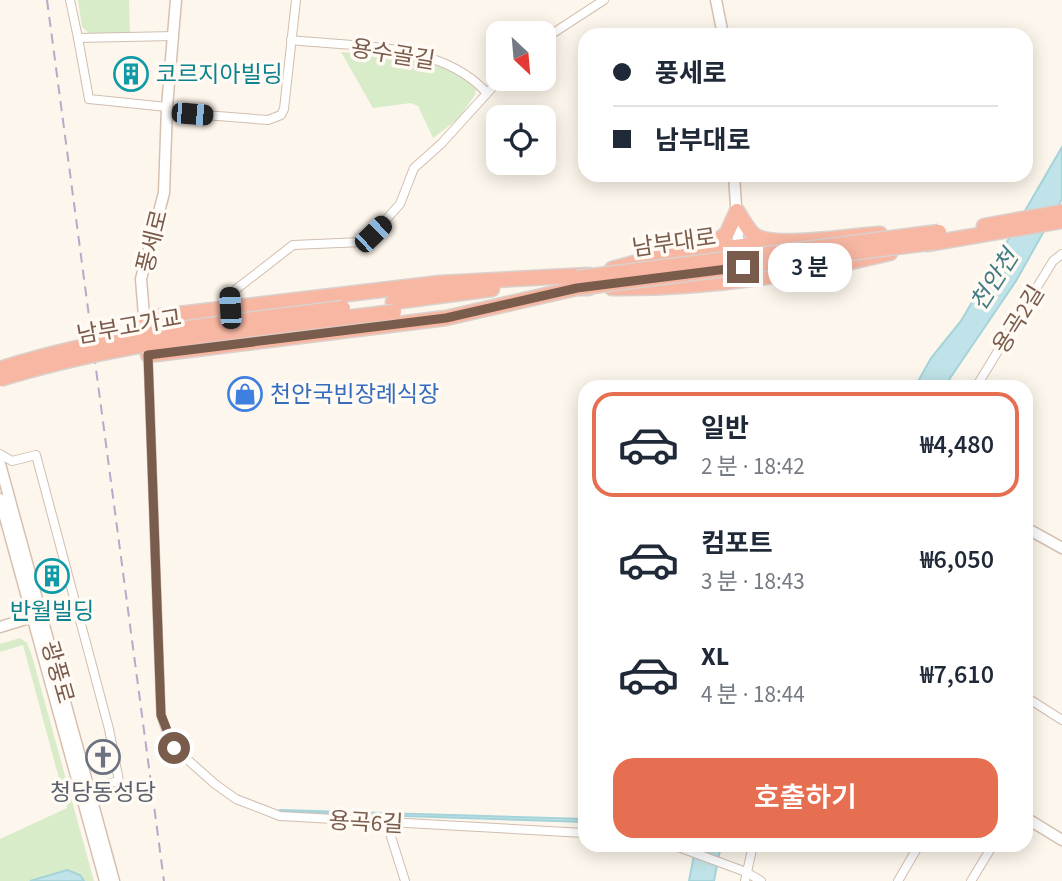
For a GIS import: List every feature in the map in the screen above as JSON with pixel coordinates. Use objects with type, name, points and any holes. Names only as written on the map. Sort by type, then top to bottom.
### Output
[{"type":"highway","points":[[737,211],[752,234],[760,238],[791,241]]},
{"type":"highway","points":[[707,250],[727,233],[737,211]]},
{"type":"highway","name":"남부대로","points":[[393,307],[937,237],[1062,212]]},
{"type":"highway","name":"남부대로","points":[[937,237],[980,236],[1062,221]]},
{"type":"highway","points":[[145,318],[440,283],[577,283],[674,289],[830,267],[937,237]]},
{"type":"highway","points":[[148,355],[446,318],[577,283],[664,256],[791,241],[937,237]]},
{"type":"highway","name":"남부고가교","points":[[0,369],[87,344],[148,333],[393,307]]},
{"type":"highway","name":"남부고가교","points":[[0,379],[89,354],[149,343],[393,307]]},
{"type":"street","points":[[70,0],[89,99],[268,121],[284,109],[296,0]]},
{"type":"street","name":"풍세로","points":[[172,745],[161,715],[148,355],[142,279],[164,193],[167,109],[176,0]]},
{"type":"street","points":[[556,31],[604,0]]},
{"type":"street","points":[[716,0],[722,28]]},
{"type":"street","points":[[78,38],[174,36]]},
{"type":"street","name":"용수골길","points":[[291,40],[430,56],[453,65],[485,92]]},
{"type":"street","points":[[233,344],[230,294],[293,245],[362,242],[373,234],[400,204],[414,169],[441,144],[485,92]]},
{"type":"street","points":[[735,182],[742,281]]},
{"type":"street","name":"용곡2길","points":[[980,380],[1054,261],[1062,254]]},
{"type":"street","points":[[0,454],[12,461],[37,455],[109,729],[119,781],[89,788]]},
{"type":"street","points":[[3,476],[12,461]]},
{"type":"street","name":"광풍로","points":[[0,464],[36,616],[105,881]]},
{"type":"street","name":"광풍로","points":[[0,499],[89,788],[114,881]]},
{"type":"street","points":[[1033,531],[1062,548]]},
{"type":"street","points":[[0,627],[76,606]]},
{"type":"street","points":[[1033,701],[1062,720]]},
{"type":"street","name":"용곡6길","points":[[172,745],[215,784],[260,811],[280,816],[578,833]]},
{"type":"street","points":[[1033,822],[1062,840]]},
{"type":"street","points":[[387,824],[405,881]]},
{"type":"street","points":[[690,852],[761,881]]},
{"type":"street","points":[[742,875],[750,852]]},
{"type":"street","points":[[898,881],[915,852]]},
{"type":"street","points":[[971,881],[989,852]]},
{"type":"green space","points":[[78,0],[129,0],[130,33],[89,33],[82,27]]},
{"type":"green space","points":[[341,52],[395,55],[432,62],[449,68],[464,78],[476,90],[475,95],[458,119],[433,138],[418,106],[411,103],[373,108]]},
{"type":"green space","points":[[20,638],[27,643],[32,656],[94,881],[0,881],[0,839],[67,808],[23,645],[0,652],[0,644]]},
{"type":"water","name":"천안천","points":[[1062,147],[1062,199],[1016,281],[949,380],[919,380],[931,358],[961,321]]},
{"type":"water","points":[[280,810],[578,819],[578,822]]},
{"type":"water","points":[[695,852],[720,852],[714,881],[689,881]]},
{"type":"water","points":[[67,870],[80,875],[84,881],[30,881]]},
{"type":"railway","points":[[47,0],[164,881]]},
{"type":"place","name":"코르지아빌딩","points":[[131,74]]},
{"type":"place","name":"천안국빈장례식장","points":[[245,394]]},
{"type":"place","name":"반월빌딩","points":[[52,576]]},
{"type":"place","name":"청당동성당","points":[[103,757]]},
{"type":"route","points":[[174,748],[161,715],[148,355],[446,318],[577,288],[743,267]]}]
